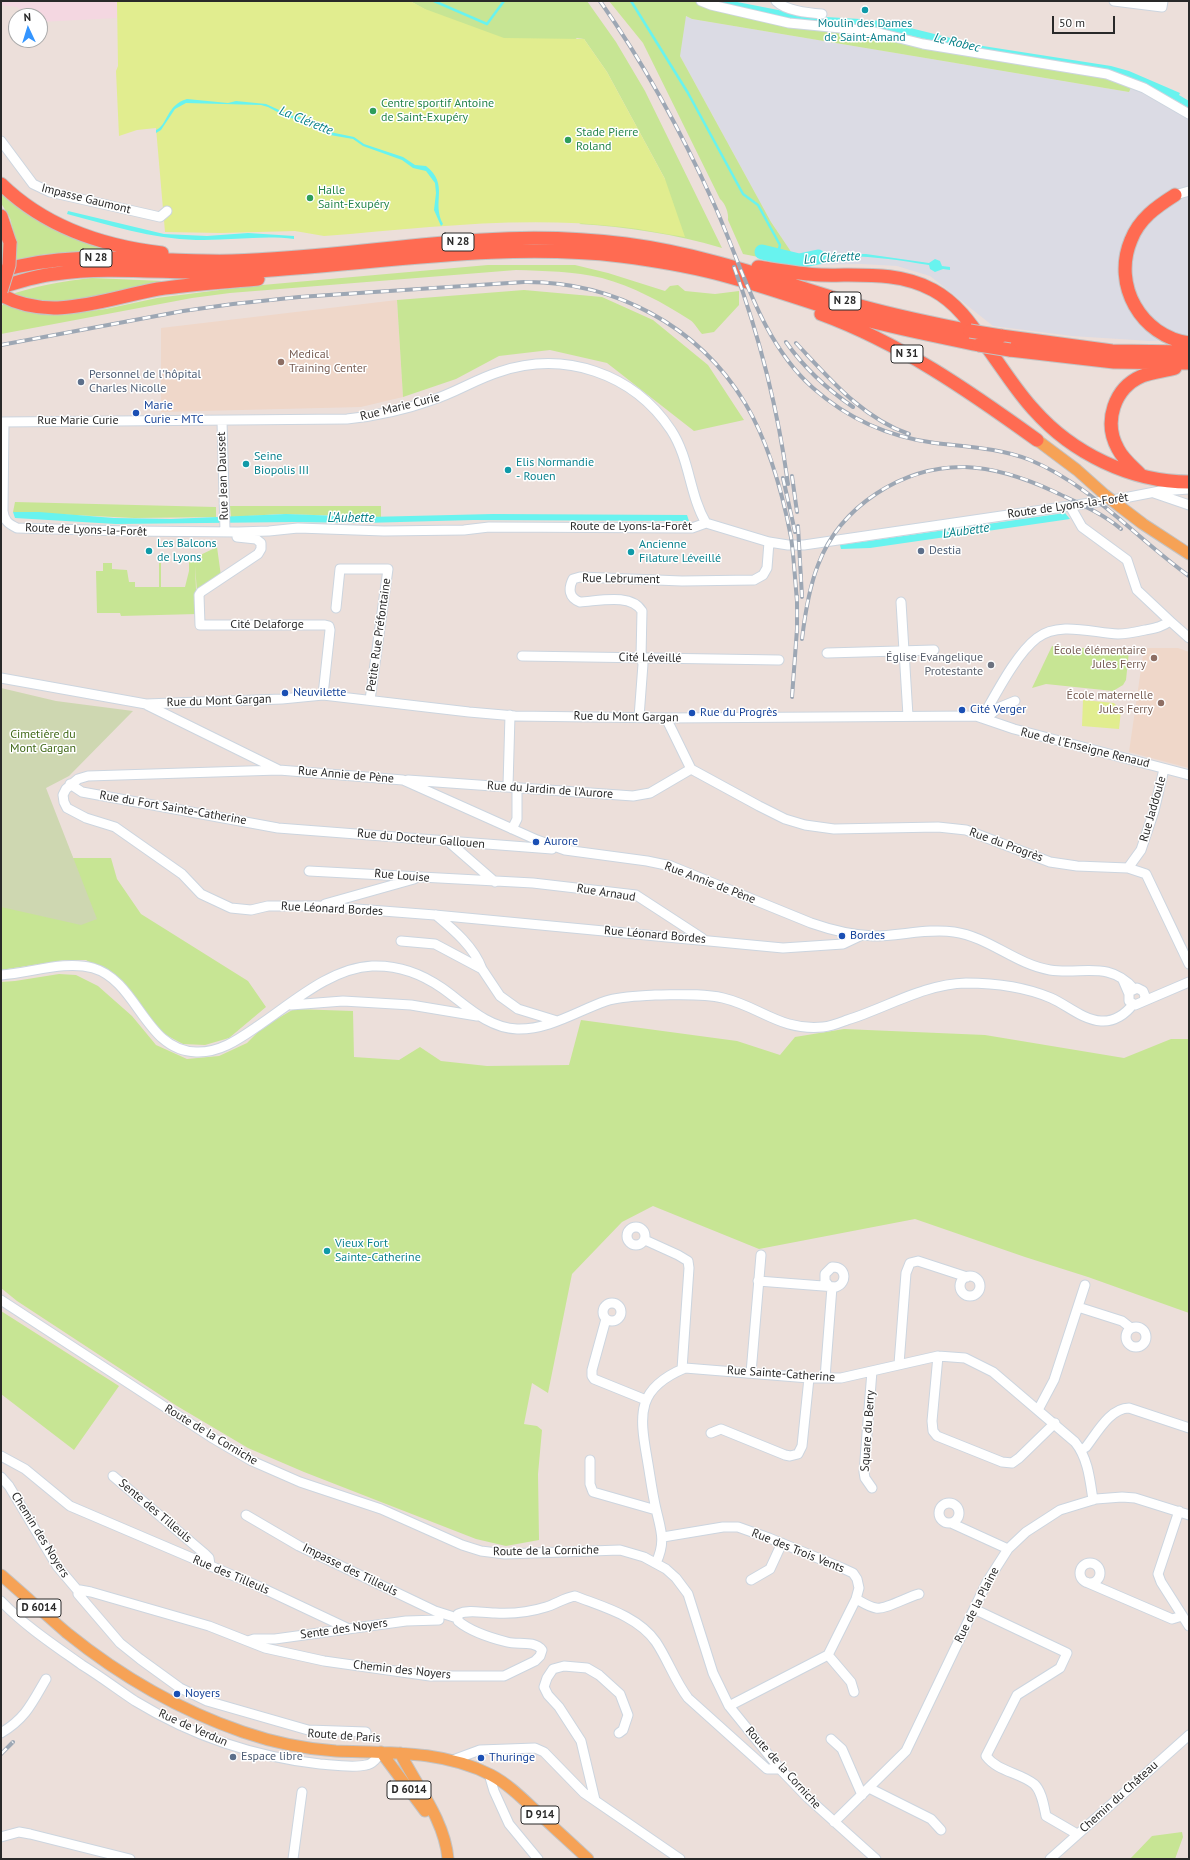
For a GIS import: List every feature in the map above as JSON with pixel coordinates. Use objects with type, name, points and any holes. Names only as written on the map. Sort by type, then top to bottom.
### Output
[{"type":"highway","points":[[1,184],[26,206],[44,218],[69,230],[116,245],[173,254],[192,261]]},
{"type":"highway","points":[[1175,195],[1149,214],[1131,240],[1125,270],[1129,293],[1134,305],[1145,321],[1156,331],[1171,339],[1189,343]]},
{"type":"highway","points":[[1,216],[10,243],[9,265],[1,291]]},
{"type":"highway","name":"N 28","points":[[1,271],[25,264],[74,258],[192,261],[269,259],[482,240],[544,239],[625,244],[661,250],[719,268],[870,320],[979,345],[1114,362],[1189,364]]},
{"type":"highway","name":"N 28","points":[[1,288],[39,277],[71,272],[202,273],[326,267],[468,253],[547,251],[621,256],[683,266],[719,268],[865,307],[970,331],[1001,336],[1112,351],[1189,352]]},
{"type":"highway","points":[[1,295],[18,303],[30,306],[57,308],[74,307],[159,289],[310,275],[326,267]]},
{"type":"highway","points":[[719,268],[819,275],[869,275],[900,278],[934,290],[950,302],[964,316],[1025,400],[1059,433],[1088,454],[1141,476],[1163,480],[1189,482]]},
{"type":"highway","name":"N 31","points":[[719,268],[764,294],[841,322],[892,346],[964,388],[1037,440]]},
{"type":"highway","points":[[1141,476],[1121,454],[1114,440],[1111,427],[1112,412],[1116,400],[1132,382],[1144,376],[1189,364]]},
{"type":"main road","name":"N 31","points":[[1037,440],[1143,524],[1189,554]]},
{"type":"main road","name":"Route de Paris","points":[[1,1575],[68,1633],[140,1684],[202,1715],[244,1732],[305,1747],[334,1751],[391,1753],[453,1760],[490,1774],[512,1790],[588,1859]]},
{"type":"main road","name":"D 6014","points":[[391,1753],[439,1826]]},
{"type":"main road","name":"D 6014","points":[[391,1753],[415,1782],[432,1809],[446,1845],[448,1859]]},
{"type":"street","points":[[700,1],[711,5],[789,23],[871,31],[923,44],[1107,74],[1144,88],[1189,114]]},
{"type":"street","points":[[776,1],[785,7],[804,12],[822,14]]},
{"type":"street","points":[[1114,1],[1162,7],[1163,1]]},
{"type":"street","name":"Impasse Gaumont","points":[[1,141],[36,186],[50,192],[160,217],[167,211]]},
{"type":"street","points":[[1175,195],[1189,191]]},
{"type":"street","name":"Rue Marie Curie","points":[[3,422],[347,419],[370,416],[434,400],[487,376],[514,368],[549,364],[574,366],[596,372],[619,381],[638,393],[655,410],[672,432],[683,454],[699,512],[706,523]]},
{"type":"street","name":"Rue Jean Dausset","points":[[222,421],[225,514],[228,529]]},
{"type":"street","name":"Route de Lyons-la-Forêt","points":[[3,422],[2,507],[6,521],[9,525],[17,528],[126,531],[228,529],[269,531],[298,528],[384,531],[464,530],[489,527],[692,528],[706,523],[769,542],[788,545],[809,545],[1160,491],[1189,489]]},
{"type":"street","points":[[1154,493],[1189,505]]},
{"type":"street","points":[[1070,506],[1082,527],[1127,560],[1137,590],[1189,638]]},
{"type":"street","name":"Route de Lyons-la-Forêt","points":[[200,625],[199,595],[201,592],[258,554],[261,549],[260,544],[256,539],[235,536],[228,529]]},
{"type":"street","name":"Rue Lebrument","points":[[639,717],[643,664],[641,657],[642,612],[633,602],[624,600],[580,602],[574,600],[570,594],[570,584],[573,579],[580,577],[682,581],[754,580],[763,575],[767,568],[769,542]]},
{"type":"street","name":"Petite Rue Préfontaine","points":[[336,608],[340,569],[388,569],[370,700]]},
{"type":"street","points":[[901,602],[908,716]]},
{"type":"street","points":[[983,718],[1023,651],[1038,637],[1056,630],[1084,630],[1119,634],[1163,627],[1170,621]]},
{"type":"street","name":"Cité Delaforge","points":[[200,625],[329,626],[330,630],[323,695]]},
{"type":"street","points":[[827,653],[934,650]]},
{"type":"street","name":"Cité Léveillé","points":[[522,656],[779,660]]},
{"type":"street","name":"Rue du Mont Gargan","points":[[1,678],[146,704],[282,699],[323,695],[510,716],[666,718],[961,715],[983,718]]},
{"type":"street","points":[[983,718],[998,708],[1015,702]]},
{"type":"street","name":"Rue Annie de Pène","points":[[146,704],[279,770],[402,780],[512,829],[565,850],[647,860],[671,866],[811,923],[843,932],[862,935],[939,931],[955,932],[977,939],[1031,966],[1067,971],[1106,970],[1113,972],[1135,991],[1129,1001],[1133,1004]]},
{"type":"street","points":[[510,716],[513,787],[517,819],[512,829]]},
{"type":"street","points":[[666,718],[691,769]]},
{"type":"street","name":"Rue de l'Enseigne Renaud","points":[[983,718],[1014,730],[1189,775]]},
{"type":"street","name":"Rue du Jardin de l'Aurore","points":[[402,780],[633,796],[650,793],[691,769]]},
{"type":"street","name":"Rue du Progrès","points":[[691,769],[758,806],[785,819],[805,825],[834,829],[938,827],[966,830],[1050,862],[1077,866],[1128,868],[1146,874],[1189,964]]},
{"type":"street","name":"Rue Jaddoule","points":[[1128,868],[1141,850],[1154,811],[1164,769]]},
{"type":"street","points":[[70,784],[88,776],[279,770]]},
{"type":"street","name":"Rue du Fort Sainte-Catherine","points":[[70,784],[82,792],[278,828]]},
{"type":"street","name":"Rue Léonard Bordes","points":[[70,784],[63,795],[67,808],[86,818],[115,827],[182,874],[201,894],[231,908],[251,910],[268,906],[318,906],[435,915],[784,948],[843,944],[862,935]]},
{"type":"street","name":"Rue du Docteur Gallouen","points":[[278,828],[565,850]]},
{"type":"street","points":[[449,842],[495,882]]},
{"type":"street","name":"Rue Louise","points":[[309,871],[397,875],[417,878],[495,882]]},
{"type":"street","points":[[318,906],[417,878]]},
{"type":"street","name":"Rue Arnaud","points":[[495,882],[534,883],[636,895],[705,940]]},
{"type":"street","points":[[435,915],[449,926],[477,956],[482,969],[500,996],[518,1009],[557,1021]]},
{"type":"street","points":[[401,941],[435,944],[482,969]]},
{"type":"street","points":[[1,975],[28,973],[65,965],[82,965],[97,969],[111,977],[158,1034],[172,1044],[191,1052],[202,1052],[234,1043],[330,978],[343,972],[374,966],[405,970],[428,979],[480,1016],[497,1025],[516,1029],[536,1027],[557,1021],[619,998],[689,995],[725,998],[794,1026],[810,1028],[828,1026],[865,1015],[921,992],[940,986],[960,983],[984,983],[1029,990],[1049,997],[1089,1019],[1098,1021],[1112,1020],[1124,1013],[1133,1004],[1140,1004],[1189,982]]},
{"type":"street","points":[[1135,991],[1164,992]]},
{"type":"street","points":[[1135,991],[1145,996],[1144,1001]]},
{"type":"street","points":[[290,1005],[343,1001],[411,1005],[480,1016]]},
{"type":"street","points":[[645,1240],[678,1254],[688,1261],[689,1268],[682,1369]]},
{"type":"street","points":[[751,1373],[761,1254]]},
{"type":"street","points":[[898,1364],[906,1273],[910,1264],[918,1261],[967,1277]]},
{"type":"street","points":[[758,1281],[831,1286],[824,1378]]},
{"type":"street","points":[[1038,1410],[1054,1380],[1085,1285]]},
{"type":"street","name":"Route de la Corniche","points":[[1,1300],[211,1437],[252,1460],[300,1482],[381,1509],[462,1545],[481,1551],[505,1554],[611,1550],[630,1553],[656,1563],[676,1578],[688,1594],[713,1673],[729,1706],[780,1769],[808,1798],[876,1859]]},
{"type":"street","points":[[1078,1307],[1122,1321],[1131,1328]]},
{"type":"street","points":[[606,1319],[592,1370],[592,1376],[594,1379],[646,1400]]},
{"type":"street","points":[[938,1356],[932,1421],[933,1431],[937,1436],[1002,1462],[1012,1463],[1055,1423]]},
{"type":"street","name":"Rue Sainte-Catherine","points":[[656,1563],[663,1537],[656,1510],[642,1431],[642,1417],[646,1400],[652,1390],[668,1375],[684,1368],[809,1378],[841,1378],[938,1356],[965,1358],[983,1366],[1055,1423],[1082,1450],[1088,1470],[1093,1500]]},
{"type":"street","name":"Square du Berry","points":[[872,1371],[864,1472],[865,1478],[872,1488]]},
{"type":"street","points":[[711,1433],[721,1429],[785,1455],[790,1456],[798,1454],[802,1446],[809,1378]]},
{"type":"street","points":[[1082,1450],[1115,1412],[1123,1408],[1130,1408],[1189,1428]]},
{"type":"street","name":"Rue des Tilleuls","points":[[1,1456],[25,1469],[70,1506],[114,1526],[260,1586],[347,1628]]},
{"type":"street","points":[[590,1460],[590,1484],[593,1492],[656,1510]]},
{"type":"street","name":"Sente des Tilleuls","points":[[113,1476],[209,1558],[210,1565]]},
{"type":"street","name":"Chemin des Noyers","points":[[1,1477],[9,1486],[57,1566],[79,1592],[78,1594],[120,1643],[180,1688],[207,1701],[308,1730],[366,1732]]},
{"type":"street","name":"Rue de la Plaine","points":[[834,1822],[906,1751],[987,1582],[1008,1550],[1026,1532],[1060,1510],[1093,1500],[1122,1497],[1135,1498],[1189,1515]]},
{"type":"street","points":[[1179,1511],[1158,1574],[1161,1582],[1189,1626]]},
{"type":"street","name":"Impasse des Tilleuls","points":[[246,1515],[306,1550],[435,1611],[458,1619]]},
{"type":"street","points":[[951,1522],[1008,1550]]},
{"type":"street","name":"Rue des Trois Vents","points":[[663,1537],[723,1527],[738,1527],[782,1543],[853,1573],[859,1588],[856,1599],[828,1656]]},
{"type":"street","points":[[751,1580],[770,1569],[782,1543]]},
{"type":"street","points":[[1086,1582],[1172,1619],[1182,1616]]},
{"type":"street","name":"Chemin des Noyers","points":[[79,1592],[80,1590],[91,1592],[209,1626],[265,1648],[324,1661],[430,1676],[504,1676],[535,1661],[540,1656],[542,1650],[539,1646],[507,1642],[465,1627],[458,1619]]},
{"type":"street","points":[[856,1599],[873,1607],[882,1608],[908,1596],[919,1594]]},
{"type":"street","points":[[458,1619],[458,1614],[465,1611],[496,1614],[528,1612],[548,1607],[566,1598],[574,1596],[629,1618],[642,1626],[656,1642],[678,1685],[688,1698],[767,1770],[780,1769]]},
{"type":"street","name":"Rue de Verdun","points":[[1,1601],[15,1616],[135,1700],[164,1717],[202,1734],[237,1747],[284,1760],[328,1765],[366,1766],[391,1753]]},
{"type":"street","points":[[974,1609],[1067,1653],[1060,1668],[1017,1695],[986,1756],[992,1763],[1035,1785],[1040,1794],[1046,1816],[1077,1834]]},
{"type":"street","name":"Sente des Noyers","points":[[248,1641],[254,1639],[275,1639],[406,1621],[458,1619]]},
{"type":"street","points":[[729,1706],[828,1656],[851,1682],[854,1692]]},
{"type":"street","points":[[596,1800],[580,1741],[559,1707],[548,1695],[544,1687],[547,1678],[553,1670],[564,1666],[587,1668],[620,1694],[628,1715],[623,1730],[619,1733]]},
{"type":"street","points":[[1,1733],[15,1724],[27,1712],[46,1679]]},
{"type":"street","points":[[202,1715],[207,1701]]},
{"type":"street","name":"Chemin du Château","points":[[1050,1859],[1189,1734]]},
{"type":"street","points":[[831,1738],[842,1749],[862,1795]]},
{"type":"street","points":[[453,1760],[480,1750],[535,1748],[544,1752],[584,1793],[680,1859]]},
{"type":"street","points":[[490,1774],[494,1791],[509,1824],[538,1859]]},
{"type":"street","points":[[869,1788],[931,1819],[941,1830]]},
{"type":"street","points":[[293,1859],[302,1792]]},
{"type":"street","points":[[1,1837],[19,1832],[130,1859]]},
{"type":"shaded area","points":[[1,1],[117,1],[117,18],[48,22],[48,8],[18,8],[1,5]]},
{"type":"shaded area","points":[[652,1],[692,19],[1129,92],[1135,79],[1188,107],[1189,339],[1150,341],[1072,336],[993,326],[930,276],[897,266],[861,264],[800,265],[771,222],[680,56]]},
{"type":"shaded area","name":"Medical Training Center","points":[[397,300],[403,397],[361,407],[161,412],[161,328]]},
{"type":"shaded area","points":[[1144,648],[1178,648],[1189,652],[1189,768],[1129,752]]},
{"type":"green space","name":"Centre sportif Antoine de Saint-Exupéry","points":[[117,1],[410,1],[425,9],[504,38],[584,39],[607,72],[665,179],[685,237],[622,227],[548,222],[510,222],[436,226],[324,236],[295,231],[221,233],[165,232],[156,128],[137,130],[119,136],[116,71],[118,66]]},
{"type":"green space","points":[[410,1],[587,1],[616,42],[645,91],[722,248],[651,232],[579,224],[665,179],[607,72],[584,39],[577,38],[532,70]]},
{"type":"green space","points":[[609,1],[710,1],[878,28],[961,47],[1113,72],[1135,79],[1129,92],[692,19],[686,16],[680,56],[771,222],[800,265],[743,254],[728,220],[728,214],[725,206],[720,199],[643,43]]},
{"type":"green space","points":[[1,190],[115,252],[46,254],[1,264],[1,243],[16,241],[10,218],[1,203]]},
{"type":"green space","points":[[488,265],[575,265],[608,273],[665,291],[670,286],[678,285],[685,291],[715,294],[739,291],[739,305],[714,332],[702,334],[692,321],[670,307],[636,290],[613,281],[570,273],[516,270],[230,293],[192,298],[1,334],[1,307],[4,303],[32,313],[62,315],[106,309],[157,298],[251,286]]},
{"type":"green space","points":[[92,278],[163,281],[164,283],[141,289],[51,304],[6,296],[49,284]]},
{"type":"green space","points":[[524,290],[602,297],[653,320],[708,365],[744,420],[694,431],[607,363],[550,350],[499,356],[456,379],[403,397],[397,300]]},
{"type":"green space","points":[[15,502],[216,507],[216,517],[134,518],[13,512]]},
{"type":"green space","points":[[230,506],[381,506],[381,517],[281,514],[231,517]]},
{"type":"green space","points":[[217,547],[221,576],[197,592],[195,565],[197,614],[121,616],[120,613],[97,613],[96,571],[103,571],[103,563],[112,563],[112,569],[127,570],[129,582],[135,582],[135,587],[159,587],[159,563],[161,563],[161,587],[185,587],[189,571],[189,556],[196,557]]},
{"type":"green space","points":[[1052,646],[1129,651],[1126,680],[1123,685],[1113,691],[1046,684],[1032,688]]},
{"type":"green space","name":"Cimetière du Mont Gargan","points":[[1,688],[56,701],[133,711],[69,776],[46,788],[97,919],[81,925],[1,907]]},
{"type":"green space","points":[[1083,700],[1114,703],[1121,711],[1119,729],[1082,726]]},
{"type":"green space","points":[[1,836],[66,842],[73,858],[111,858],[117,879],[141,914],[248,981],[266,1007],[229,1038],[205,1045],[183,1044],[164,1034],[98,967],[86,960],[65,960],[1,970]]},
{"type":"green space","points":[[59,974],[76,975],[98,986],[132,1016],[156,1045],[187,1059],[219,1056],[247,1043],[263,1027],[294,1009],[353,1011],[354,1057],[399,1060],[420,1047],[441,1061],[487,1066],[569,1065],[581,1020],[737,1041],[780,1055],[795,1037],[844,1029],[985,1035],[1124,1058],[1171,1039],[1189,1039],[1189,1313],[1088,1277],[915,1219],[759,1249],[653,1206],[622,1222],[572,1274],[548,1393],[532,1383],[524,1424],[537,1426],[542,1430],[538,1474],[539,1540],[506,1546],[476,1539],[304,1472],[248,1448],[177,1406],[17,1301],[1,1288],[1,982]]},
{"type":"green space","points":[[1,1311],[119,1386],[74,1450],[1,1394]]},
{"type":"green space","points":[[1182,1832],[1183,1837],[1175,1859],[1130,1859],[1152,1836]]},
{"type":"water","name":"Le Robec","points":[[710,1],[732,1],[809,16],[860,19],[860,22],[868,23],[868,20],[882,21],[983,46],[1111,66],[1129,71],[1180,93],[1179,95],[1189,101],[1189,108],[1138,81],[1113,72],[961,47],[877,28],[805,23]]},
{"type":"water","points":[[187,99],[228,103],[236,101],[266,104],[290,115],[303,118],[330,132],[354,137],[364,144],[403,157],[415,165],[426,166],[437,180],[439,187],[440,216],[443,224],[441,226],[434,210],[436,193],[435,183],[426,171],[413,168],[402,160],[363,146],[353,139],[330,135],[303,121],[287,117],[268,107],[261,105],[186,103],[175,109],[161,130],[156,133],[156,130],[163,124],[171,110],[180,102]]},
{"type":"water","points":[[68,211],[164,234],[207,236],[248,233],[294,236],[294,239],[257,238],[196,240],[163,237],[131,231],[67,214]]},
{"type":"water","points":[[843,254],[866,254],[929,263],[935,259],[940,261],[942,266],[950,267],[950,270],[943,269],[935,272],[930,269],[929,265],[860,256],[809,259],[801,262],[798,260]]},
{"type":"water","name":"L'Aubette","points":[[13,512],[39,512],[114,518],[171,519],[286,514],[368,517],[493,514],[687,515],[689,521],[473,520],[364,523],[293,522],[116,524],[15,518]]},
{"type":"water","name":"L'Aubette","points":[[1065,513],[1070,519],[870,548],[841,549],[840,545]]},
{"type":"waterway","points":[[434,1],[487,24],[504,1]]},
{"type":"waterway","points":[[631,1],[688,93],[743,194],[758,205],[780,245],[777,257]]},
{"type":"waterway","name":"La Clérette","points":[[762,252],[799,261],[818,257]]},
{"type":"railway","points":[[600,1],[617,25],[676,125],[714,204],[754,302],[766,325],[779,348],[795,369],[813,388],[840,409],[885,431],[935,443],[983,448],[1030,460],[1073,483],[1189,576]]},
{"type":"railway","points":[[734,267],[752,320],[767,374],[779,429],[788,484]]},
{"type":"railway","points":[[1,345],[183,311],[299,297],[524,282],[557,284],[589,290],[621,299],[650,313],[678,330],[703,351],[726,375],[745,403],[761,434],[779,485],[791,537],[797,601]]},
{"type":"railway","points":[[786,342],[800,361],[816,378],[853,407]]},
{"type":"railway","points":[[796,343],[847,396],[876,418],[909,434]]},
{"type":"railway","points":[[802,639],[804,620],[812,583],[818,565],[828,544],[842,525],[858,508],[876,494],[897,482],[919,474],[942,469],[965,467],[1012,475],[1044,487],[1081,504],[1098,513],[1121,529]]},
{"type":"railway","points":[[792,476],[797,512]]},
{"type":"railway","points":[[783,478],[795,532]]},
{"type":"railway","points":[[798,526],[802,597]]},
{"type":"railway","points":[[792,697],[797,629],[797,596]]},
{"type":"railway","points":[[1,1754],[13,1742]]},
{"type":"place","name":"Moulin des Dames de Saint-Amand","points":[[865,10]]},
{"type":"place","name":"Centre sportif Antoine de Saint-Exupéry","points":[[373,111]]},
{"type":"place","name":"Stade Pierre Roland","points":[[568,140]]},
{"type":"place","name":"Halle Saint-Exupéry","points":[[310,198]]},
{"type":"place","name":"Medical Training Center","points":[[281,362]]},
{"type":"place","name":"Personnel de l'hôpital Charles Nicolle","points":[[81,382]]},
{"type":"place","name":"Marie Curie - MTC","points":[[136,413]]},
{"type":"place","name":"Seine Biopolis III","points":[[246,464]]},
{"type":"place","name":"Elis Normandie - Rouen","points":[[508,470]]},
{"type":"place","name":"Les Balcons de Lyons","points":[[149,551]]},
{"type":"place","name":"Destia","points":[[921,551]]},
{"type":"place","name":"Ancienne Filature Léveillé","points":[[631,552]]},
{"type":"place","name":"École élémentaire Jules Ferry","points":[[1154,658]]},
{"type":"place","name":"Église Evangelique Protestante","points":[[991,665]]},
{"type":"place","name":"Neuvilette","points":[[285,693]]},
{"type":"place","name":"École maternelle Jules Ferry","points":[[1161,703]]},
{"type":"place","name":"Cité Verger","points":[[962,710]]},
{"type":"place","name":"Rue du Progrès","points":[[692,713]]},
{"type":"place","name":"Aurore","points":[[536,842]]},
{"type":"place","name":"Bordes","points":[[842,936]]},
{"type":"place","name":"Vieux Fort Sainte-Catherine","points":[[327,1251]]},
{"type":"place","name":"Noyers","points":[[177,1694]]},
{"type":"place","name":"Espace libre","points":[[233,1757]]},
{"type":"place","name":"Thuringe","points":[[481,1758]]}]
